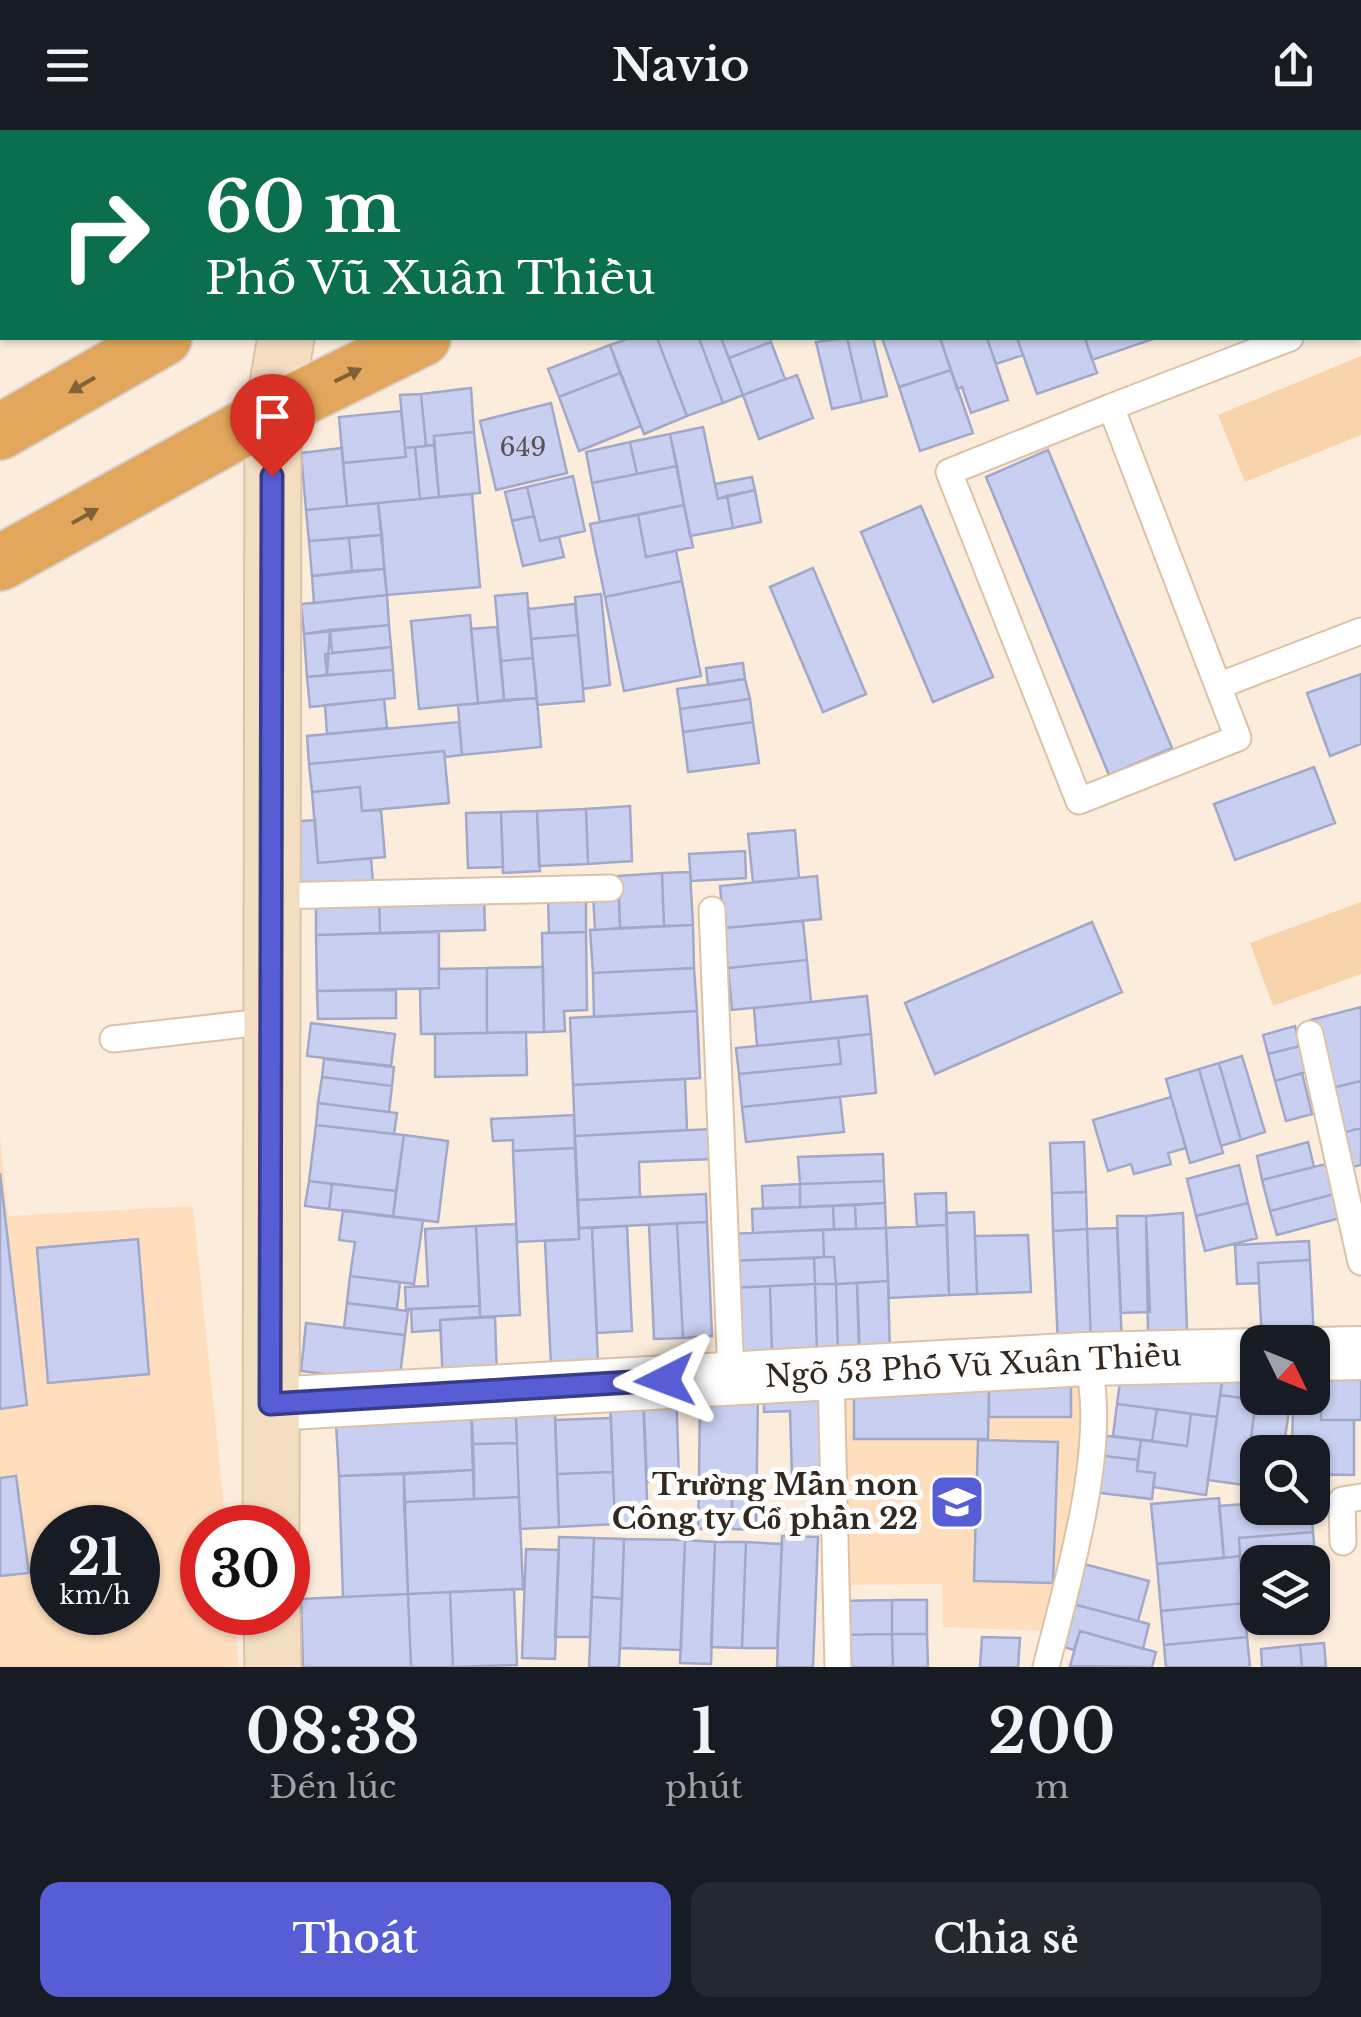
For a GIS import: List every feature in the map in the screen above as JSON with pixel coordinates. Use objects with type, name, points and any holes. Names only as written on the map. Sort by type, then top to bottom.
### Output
[{"type":"highway","points":[[0,432],[161,340]]},
{"type":"highway","points":[[0,564],[273,412],[419,340]]},
{"type":"main road","points":[[271,1505],[273,412],[286,340]]},
{"type":"main road","points":[[272,1635],[273,1667]]},
{"type":"street","points":[[1330,1354],[1361,1353]]},
{"type":"street","name":"Ngõ 53 Phố Vũ Xuân Thiều","points":[[270,1404],[1086,1359],[1240,1355]]},
{"type":"lane","points":[[1111,407],[1238,738],[1079,801],[949,472],[1111,407],[1285,340]]},
{"type":"lane","points":[[1218,686],[1361,630]]},
{"type":"lane","points":[[272,896],[610,888]]},
{"type":"lane","points":[[712,910],[730,1377]]},
{"type":"lane","points":[[113,1039],[271,1021]]},
{"type":"lane","points":[[1310,1034],[1361,1262]]},
{"type":"lane","points":[[1046,1667],[1069,1577],[1089,1460],[1095,1410],[1094,1383],[1086,1359]]},
{"type":"lane","points":[[832,1374],[838,1667]]},
{"type":"lane","points":[[1343,1542],[1342,1500],[1361,1497]]},
{"type":"shaded area","points":[[1361,356],[1361,435],[1245,482],[1218,415]]},
{"type":"shaded area","points":[[1361,902],[1361,974],[1273,1006],[1250,943]]},
{"type":"shaded area","points":[[0,1136],[8,1216],[193,1206],[224,1505],[180,1505],[180,1635],[236,1635],[239,1667],[0,1667]]},
{"type":"shaded area","name":"Trường Mần non Công ty Cổ phần 22","points":[[836,1384],[1082,1384],[1086,1420],[1078,1487],[1047,1631],[943,1627],[942,1584],[840,1585]]},
{"type":"building","points":[[624,340],[658,340],[687,416],[644,434],[610,345]]},
{"type":"building","points":[[658,340],[700,340],[723,403],[687,416]]},
{"type":"building","points":[[700,340],[722,340],[743,395],[723,403]]},
{"type":"building","points":[[722,340],[770,340],[771,342],[729,358]]},
{"type":"building","points":[[847,340],[862,402],[832,409],[816,342]]},
{"type":"building","points":[[847,340],[873,340],[887,396],[862,402]]},
{"type":"building","points":[[883,340],[941,340],[951,370],[899,387]]},
{"type":"building","points":[[941,340],[988,340],[1008,400],[971,413],[962,387],[957,389]]},
{"type":"building","points":[[988,340],[1018,340],[1023,355],[996,364]]},
{"type":"building","points":[[1018,340],[1086,340],[1097,373],[1037,394]]},
{"type":"building","points":[[1086,340],[1150,340],[1092,360]]},
{"type":"building","points":[[771,342],[785,379],[743,395],[729,358]]},
{"type":"building","points":[[610,345],[620,373],[559,397],[548,369]]},
{"type":"building","points":[[951,370],[973,433],[920,451],[899,387]]},
{"type":"building","points":[[620,373],[641,426],[579,451],[559,397]]},
{"type":"building","points":[[797,375],[813,418],[759,439],[743,395]]},
{"type":"building","points":[[471,388],[474,432],[434,436],[434,445],[426,446],[421,394]]},
{"type":"building","points":[[421,394],[426,446],[405,448],[400,395]]},
{"type":"building","points":[[551,403],[567,473],[496,490],[480,421]]},
{"type":"building","points":[[401,411],[406,457],[343,463],[339,417]]},
{"type":"building","points":[[703,427],[718,499],[727,496],[733,528],[690,536],[670,434]]},
{"type":"building","points":[[474,432],[480,493],[439,497],[434,436]]},
{"type":"building","points":[[670,434],[677,466],[637,474],[630,442]]},
{"type":"building","points":[[630,442],[637,474],[592,483],[586,452]]},
{"type":"building","points":[[434,445],[439,497],[420,499],[415,447]]},
{"type":"building","points":[[415,447],[420,499],[347,506],[343,463],[406,457],[405,448]]},
{"type":"building","points":[[342,448],[347,506],[306,510],[301,453]]},
{"type":"building","points":[[1048,450],[1172,748],[1109,775],[986,477]]},
{"type":"building","points":[[677,466],[684,505],[600,522],[592,483]]},
{"type":"building","points":[[573,476],[585,531],[540,541],[527,487]]},
{"type":"building","points":[[752,477],[755,490],[718,499],[715,484]]},
{"type":"building","points":[[527,487],[534,516],[512,521],[505,492]]},
{"type":"building","points":[[755,490],[761,522],[733,528],[727,496]]},
{"type":"building","points":[[472,494],[480,587],[387,595],[378,503]]},
{"type":"building","points":[[378,503],[382,535],[309,541],[306,510]]},
{"type":"building","points":[[684,505],[693,547],[646,557],[638,515]]},
{"type":"building","points":[[921,506],[993,677],[933,702],[861,532]]},
{"type":"building","points":[[638,515],[646,557],[676,551],[682,581],[605,597],[590,524]]},
{"type":"building","points":[[534,516],[540,541],[559,537],[564,557],[523,566],[512,521]]},
{"type":"building","points":[[382,535],[384,569],[352,571],[349,538]]},
{"type":"building","points":[[349,538],[352,571],[312,576],[309,541]]},
{"type":"building","points":[[813,568],[866,694],[823,712],[770,587]]},
{"type":"building","points":[[384,569],[387,595],[314,603],[312,576]]},
{"type":"building","points":[[682,581],[701,676],[624,691],[605,597]]},
{"type":"building","points":[[527,593],[533,658],[501,661],[495,596]]},
{"type":"building","points":[[601,594],[610,685],[583,689],[575,597]]},
{"type":"building","points":[[387,595],[389,625],[304,634],[301,604]]},
{"type":"building","points":[[575,604],[578,635],[531,639],[528,609]]},
{"type":"building","points":[[470,615],[478,703],[419,709],[411,621]]},
{"type":"building","points":[[389,625],[391,647],[332,653],[330,630]]},
{"type":"building","points":[[497,627],[504,700],[478,703],[471,629]]},
{"type":"building","points":[[330,630],[327,675],[307,677],[304,634]]},
{"type":"building","points":[[578,635],[584,701],[537,705],[531,639]]},
{"type":"building","points":[[391,647],[393,670],[327,675],[325,654]]},
{"type":"building","points":[[533,658],[537,698],[504,700],[501,661]]},
{"type":"building","points":[[743,663],[745,679],[708,685],[706,668]]},
{"type":"building","points":[[393,670],[395,698],[310,707],[307,677]]},
{"type":"building","points":[[1361,674],[1361,744],[1330,756],[1307,693]]},
{"type":"building","points":[[745,679],[750,699],[680,709],[677,689]]},
{"type":"building","points":[[537,698],[541,747],[462,755],[458,705]]},
{"type":"building","points":[[384,699],[387,728],[327,734],[325,705]]},
{"type":"building","points":[[750,699],[753,722],[683,732],[680,709]]},
{"type":"building","points":[[459,722],[462,755],[445,757],[444,751],[309,764],[307,736]]},
{"type":"building","points":[[753,722],[759,763],[688,772],[683,732]]},
{"type":"building","points":[[444,751],[449,803],[362,811],[360,787],[312,792],[309,764]]},
{"type":"building","points":[[1314,767],[1335,823],[1235,860],[1214,804]]},
{"type":"building","points":[[360,787],[362,811],[381,810],[385,857],[318,863],[312,792]]},
{"type":"building","points":[[630,806],[632,861],[588,864],[586,809]]},
{"type":"building","points":[[586,809],[588,864],[539,866],[537,811]]},
{"type":"building","points":[[537,811],[540,871],[503,873],[501,812]]},
{"type":"building","points":[[501,812],[503,867],[468,868],[466,813]]},
{"type":"building","points":[[315,820],[318,863],[371,858],[373,883],[284,891],[278,823]]},
{"type":"building","points":[[795,830],[799,878],[753,882],[748,834]]},
{"type":"building","points":[[745,851],[746,878],[691,881],[689,854]]},
{"type":"building","points":[[690,872],[693,925],[664,926],[662,873]]},
{"type":"building","points":[[662,873],[664,926],[620,928],[618,876]]},
{"type":"building","points":[[817,876],[821,919],[724,928],[720,886]]},
{"type":"building","points":[[619,893],[620,928],[595,930],[593,894]]},
{"type":"building","points":[[484,895],[485,930],[380,933],[379,897]]},
{"type":"building","points":[[379,897],[380,933],[316,935],[316,898]]},
{"type":"building","points":[[586,897],[586,932],[549,933],[548,898]]},
{"type":"building","points":[[803,921],[807,960],[728,968],[724,928]]},
{"type":"building","points":[[1092,922],[1122,992],[935,1074],[905,1003]]},
{"type":"building","points":[[693,925],[694,968],[593,973],[590,930]]},
{"type":"building","points":[[439,932],[439,988],[317,991],[316,935]]},
{"type":"building","points":[[586,932],[587,1010],[564,1011],[565,1031],[544,1032],[542,933]]},
{"type":"building","points":[[807,960],[811,1002],[732,1010],[728,968]]},
{"type":"building","points":[[543,967],[544,1032],[487,1033],[487,968]]},
{"type":"building","points":[[487,968],[487,1033],[421,1034],[420,989],[439,988],[439,969]]},
{"type":"building","points":[[694,968],[697,1011],[594,1017],[593,973]]},
{"type":"building","points":[[396,990],[396,1018],[318,1019],[317,991]]},
{"type":"building","points":[[867,996],[871,1034],[757,1046],[754,1008]]},
{"type":"building","points":[[1361,1007],[1361,1081],[1328,1089],[1311,1020]]},
{"type":"building","points":[[697,1011],[700,1078],[573,1085],[570,1018]]},
{"type":"building","points":[[311,1023],[395,1034],[391,1066],[307,1056]]},
{"type":"building","points":[[1295,1026],[1300,1046],[1268,1054],[1263,1035]]},
{"type":"building","points":[[526,1032],[527,1075],[435,1077],[435,1034]]},
{"type":"building","points":[[871,1034],[876,1093],[742,1107],[739,1074],[841,1064],[838,1038]]},
{"type":"building","points":[[838,1038],[841,1064],[739,1074],[736,1048]]},
{"type":"building","points":[[1300,1046],[1307,1072],[1275,1081],[1268,1054]]},
{"type":"building","points":[[1242,1056],[1265,1132],[1241,1140],[1219,1063]]},
{"type":"building","points":[[324,1059],[394,1067],[392,1086],[322,1077]]},
{"type":"building","points":[[1219,1063],[1241,1140],[1221,1146],[1199,1069]]},
{"type":"building","points":[[1199,1069],[1223,1153],[1190,1163],[1166,1079]]},
{"type":"building","points":[[1302,1073],[1312,1114],[1286,1121],[1275,1081]]},
{"type":"building","points":[[322,1077],[392,1086],[389,1112],[318,1103]]},
{"type":"building","points":[[685,1079],[687,1130],[575,1136],[573,1085]]},
{"type":"building","points":[[1361,1081],[1361,1128],[1339,1134],[1328,1089]]},
{"type":"building","points":[[840,1097],[844,1132],[746,1142],[742,1107]]},
{"type":"building","points":[[1171,1097],[1186,1148],[1168,1153],[1171,1164],[1134,1174],[1131,1164],[1108,1171],[1093,1120]]},
{"type":"building","points":[[318,1103],[397,1113],[394,1134],[316,1125]]},
{"type":"building","points":[[574,1115],[575,1148],[513,1151],[513,1140],[493,1141],[491,1119]]},
{"type":"building","points":[[316,1125],[404,1135],[396,1191],[309,1181]]},
{"type":"building","points":[[1361,1128],[1361,1165],[1347,1168],[1339,1134]]},
{"type":"building","points":[[711,1129],[712,1159],[639,1162],[640,1197],[578,1200],[575,1136]]},
{"type":"building","points":[[404,1135],[448,1141],[438,1222],[393,1217]]},
{"type":"building","points":[[1084,1142],[1086,1192],[1052,1193],[1050,1143]]},
{"type":"building","points":[[1308,1142],[1314,1167],[1262,1180],[1257,1156]]},
{"type":"building","points":[[575,1148],[579,1239],[517,1242],[513,1151]]},
{"type":"building","points":[[883,1154],[884,1181],[800,1184],[798,1157]]},
{"type":"building","points":[[1326,1164],[1334,1194],[1270,1211],[1262,1180]]},
{"type":"building","points":[[1239,1165],[1248,1203],[1196,1216],[1187,1179]]},
{"type":"building","points":[[0,1173],[27,1405],[0,1409]]},
{"type":"building","points":[[309,1181],[332,1184],[329,1209],[305,1206]]},
{"type":"building","points":[[884,1181],[885,1203],[800,1207],[800,1184]]},
{"type":"building","points":[[332,1184],[396,1191],[393,1217],[329,1209]]},
{"type":"building","points":[[800,1184],[800,1207],[763,1208],[762,1186]]},
{"type":"building","points":[[1086,1192],[1087,1229],[1053,1231],[1052,1193]]},
{"type":"building","points":[[946,1193],[947,1225],[917,1226],[915,1194]]},
{"type":"building","points":[[706,1194],[707,1222],[579,1228],[578,1200]]},
{"type":"building","points":[[1334,1194],[1340,1218],[1277,1235],[1270,1211]]},
{"type":"building","points":[[885,1203],[886,1228],[856,1229],[855,1205]]},
{"type":"building","points":[[1248,1203],[1257,1238],[1205,1251],[1196,1216]]},
{"type":"building","points":[[855,1205],[856,1229],[834,1229],[833,1206]]},
{"type":"building","points":[[833,1206],[834,1229],[753,1233],[752,1209]]},
{"type":"building","points":[[343,1210],[423,1220],[414,1284],[350,1276],[355,1242],[339,1240]]},
{"type":"building","points":[[974,1212],[977,1294],[949,1295],[946,1213]]},
{"type":"building","points":[[1183,1213],[1187,1331],[1148,1332],[1146,1216]]},
{"type":"building","points":[[1117,1216],[1146,1216],[1150,1312],[1121,1313]]},
{"type":"building","points":[[707,1222],[712,1336],[683,1338],[677,1223]]},
{"type":"building","points":[[677,1223],[683,1338],[654,1339],[649,1225]]},
{"type":"building","points":[[516,1224],[520,1315],[480,1317],[476,1226]]},
{"type":"building","points":[[947,1225],[949,1295],[889,1298],[886,1228]]},
{"type":"building","points":[[476,1226],[480,1306],[406,1309],[405,1287],[428,1286],[425,1229]]},
{"type":"building","points":[[627,1226],[632,1331],[597,1333],[592,1228]]},
{"type":"building","points":[[579,1228],[592,1228],[598,1363],[551,1365],[545,1241],[579,1239]]},
{"type":"building","points":[[886,1228],[888,1281],[836,1284],[834,1257],[824,1257],[823,1230]]},
{"type":"building","points":[[1117,1228],[1122,1344],[1091,1345],[1087,1229]]},
{"type":"building","points":[[1087,1229],[1091,1345],[1058,1346],[1053,1231]]},
{"type":"building","points":[[823,1230],[824,1257],[730,1261],[729,1234]]},
{"type":"building","points":[[1028,1235],[1031,1292],[977,1294],[975,1236]]},
{"type":"building","points":[[138,1239],[149,1374],[48,1383],[37,1248]]},
{"type":"building","points":[[1309,1241],[1310,1260],[1258,1263],[1259,1283],[1237,1284],[1235,1245]]},
{"type":"building","points":[[834,1257],[836,1284],[815,1284],[814,1258]]},
{"type":"building","points":[[814,1258],[815,1284],[731,1288],[730,1261]]},
{"type":"building","points":[[1310,1260],[1313,1325],[1261,1325],[1258,1263]]},
{"type":"building","points":[[350,1276],[400,1282],[397,1309],[347,1303]]},
{"type":"building","points":[[888,1281],[890,1354],[860,1355],[857,1283]]},
{"type":"building","points":[[857,1283],[859,1351],[838,1352],[836,1284]]},
{"type":"building","points":[[815,1284],[817,1353],[772,1355],[770,1286]]},
{"type":"building","points":[[815,1284],[836,1284],[838,1352],[817,1353]]},
{"type":"building","points":[[770,1286],[772,1355],[733,1357],[731,1288]]},
{"type":"building","points":[[347,1303],[408,1311],[405,1335],[344,1328]]},
{"type":"building","points":[[480,1306],[480,1317],[440,1320],[441,1330],[412,1332],[411,1309]]},
{"type":"building","points":[[495,1317],[497,1379],[443,1381],[440,1320]]},
{"type":"building","points":[[306,1323],[405,1335],[399,1383],[301,1371]]},
{"type":"building","points":[[1123,1360],[1225,1362],[1217,1417],[1117,1404]]},
{"type":"building","points":[[1330,1361],[1361,1361],[1361,1420],[1321,1420],[1321,1415],[1330,1415]]},
{"type":"building","points":[[1225,1362],[1240,1364],[1240,1398],[1220,1395]]},
{"type":"building","points":[[823,1377],[826,1476],[792,1476],[790,1411],[764,1412],[764,1379]]},
{"type":"building","points":[[1071,1384],[1071,1417],[989,1417],[989,1385]]},
{"type":"building","points":[[854,1385],[989,1385],[988,1439],[854,1439]]},
{"type":"building","points":[[676,1387],[679,1480],[647,1482],[643,1389]]},
{"type":"building","points":[[700,1394],[758,1394],[756,1530],[732,1529],[732,1480],[699,1479]]},
{"type":"building","points":[[1220,1395],[1240,1398],[1240,1415],[1254,1415],[1251,1435],[1240,1435],[1240,1484],[1208,1480]]},
{"type":"building","points":[[515,1397],[517,1443],[472,1444],[471,1399]]},
{"type":"building","points":[[471,1399],[474,1470],[339,1476],[335,1405]]},
{"type":"building","points":[[643,1399],[648,1523],[615,1524],[610,1401]]},
{"type":"building","points":[[1117,1404],[1157,1409],[1152,1441],[1113,1436]]},
{"type":"building","points":[[1157,1409],[1191,1414],[1187,1446],[1152,1441]]},
{"type":"building","points":[[555,1411],[559,1527],[520,1529],[516,1413]]},
{"type":"building","points":[[1191,1414],[1217,1417],[1206,1495],[1153,1487],[1155,1473],[1137,1471],[1141,1440],[1187,1446]]},
{"type":"building","points":[[1254,1415],[1288,1415],[1285,1435],[1251,1435]]},
{"type":"building","points":[[1293,1415],[1354,1420],[1354,1475],[1330,1474],[1330,1435],[1292,1435]]},
{"type":"building","points":[[611,1418],[613,1472],[557,1474],[555,1420]]},
{"type":"building","points":[[1099,1435],[1141,1440],[1138,1460],[1096,1455]]},
{"type":"building","points":[[978,1440],[1058,1442],[1053,1583],[974,1581]]},
{"type":"building","points":[[517,1443],[519,1497],[474,1499],[472,1444]]},
{"type":"building","points":[[1096,1455],[1138,1460],[1137,1471],[1155,1473],[1152,1499],[1091,1492]]},
{"type":"building","points":[[474,1470],[474,1499],[404,1502],[404,1474]]},
{"type":"building","points":[[613,1472],[615,1524],[559,1527],[557,1474]]},
{"type":"building","points":[[404,1474],[408,1594],[343,1597],[339,1476]]},
{"type":"building","points":[[16,1476],[29,1573],[0,1576],[0,1478]]},
{"type":"building","points":[[699,1479],[732,1480],[732,1529],[698,1529]]},
{"type":"building","points":[[519,1497],[523,1589],[408,1594],[404,1502]]},
{"type":"building","points":[[1219,1498],[1224,1558],[1157,1564],[1151,1504]]},
{"type":"building","points":[[1240,1504],[1240,1525],[1312,1525],[1313,1532],[1239,1538],[1240,1556],[1224,1558],[1219,1506]]},
{"type":"building","points":[[1313,1532],[1314,1545],[1240,1545],[1240,1556],[1239,1538]]},
{"type":"building","points":[[782,1536],[818,1537],[813,1667],[777,1667]]},
{"type":"building","points":[[559,1537],[594,1538],[590,1637],[555,1637]]},
{"type":"building","points":[[594,1538],[624,1539],[622,1599],[592,1597]]},
{"type":"building","points":[[624,1539],[685,1540],[681,1650],[620,1648]]},
{"type":"building","points":[[685,1540],[715,1542],[711,1664],[680,1663]]},
{"type":"building","points":[[715,1542],[746,1542],[742,1648],[711,1647]]},
{"type":"building","points":[[746,1542],[782,1544],[777,1648],[742,1648]]},
{"type":"building","points":[[526,1549],[559,1550],[555,1659],[522,1658]]},
{"type":"building","points":[[1240,1556],[1240,1603],[1161,1611],[1157,1564]]},
{"type":"building","points":[[1080,1563],[1149,1581],[1138,1621],[1069,1603]]},
{"type":"building","points":[[514,1589],[517,1665],[453,1667],[450,1592]]},
{"type":"building","points":[[450,1592],[453,1667],[411,1667],[408,1594]]},
{"type":"building","points":[[408,1594],[411,1667],[303,1667],[302,1635],[310,1635],[310,1599]]},
{"type":"building","points":[[592,1597],[622,1599],[619,1667],[589,1667]]},
{"type":"building","points":[[892,1600],[892,1634],[839,1635],[839,1601]]},
{"type":"building","points":[[892,1600],[927,1600],[927,1634],[892,1634]]},
{"type":"building","points":[[1069,1603],[1149,1624],[1143,1649],[1080,1631],[1074,1650],[1057,1645]]},
{"type":"building","points":[[1240,1603],[1240,1635],[1247,1637],[1164,1645],[1161,1611]]},
{"type":"building","points":[[1080,1631],[1156,1652],[1152,1667],[1070,1666]]},
{"type":"building","points":[[892,1634],[893,1667],[840,1667],[839,1635]]},
{"type":"building","points":[[892,1634],[927,1634],[928,1667],[893,1667]]},
{"type":"building","points":[[982,1637],[1020,1638],[1018,1667],[980,1667]]},
{"type":"building","points":[[1247,1637],[1250,1667],[1166,1667],[1164,1645]]},
{"type":"building","points":[[1324,1643],[1326,1667],[1302,1667],[1300,1645]]},
{"type":"building","points":[[1300,1645],[1302,1667],[1262,1667],[1261,1649]]},
{"type":"place","name":"Trường Mần non Công ty Cổ phần 22","points":[[957,1502]]},
{"type":"route","points":[[272,476],[270,1404],[665,1380]]}]
